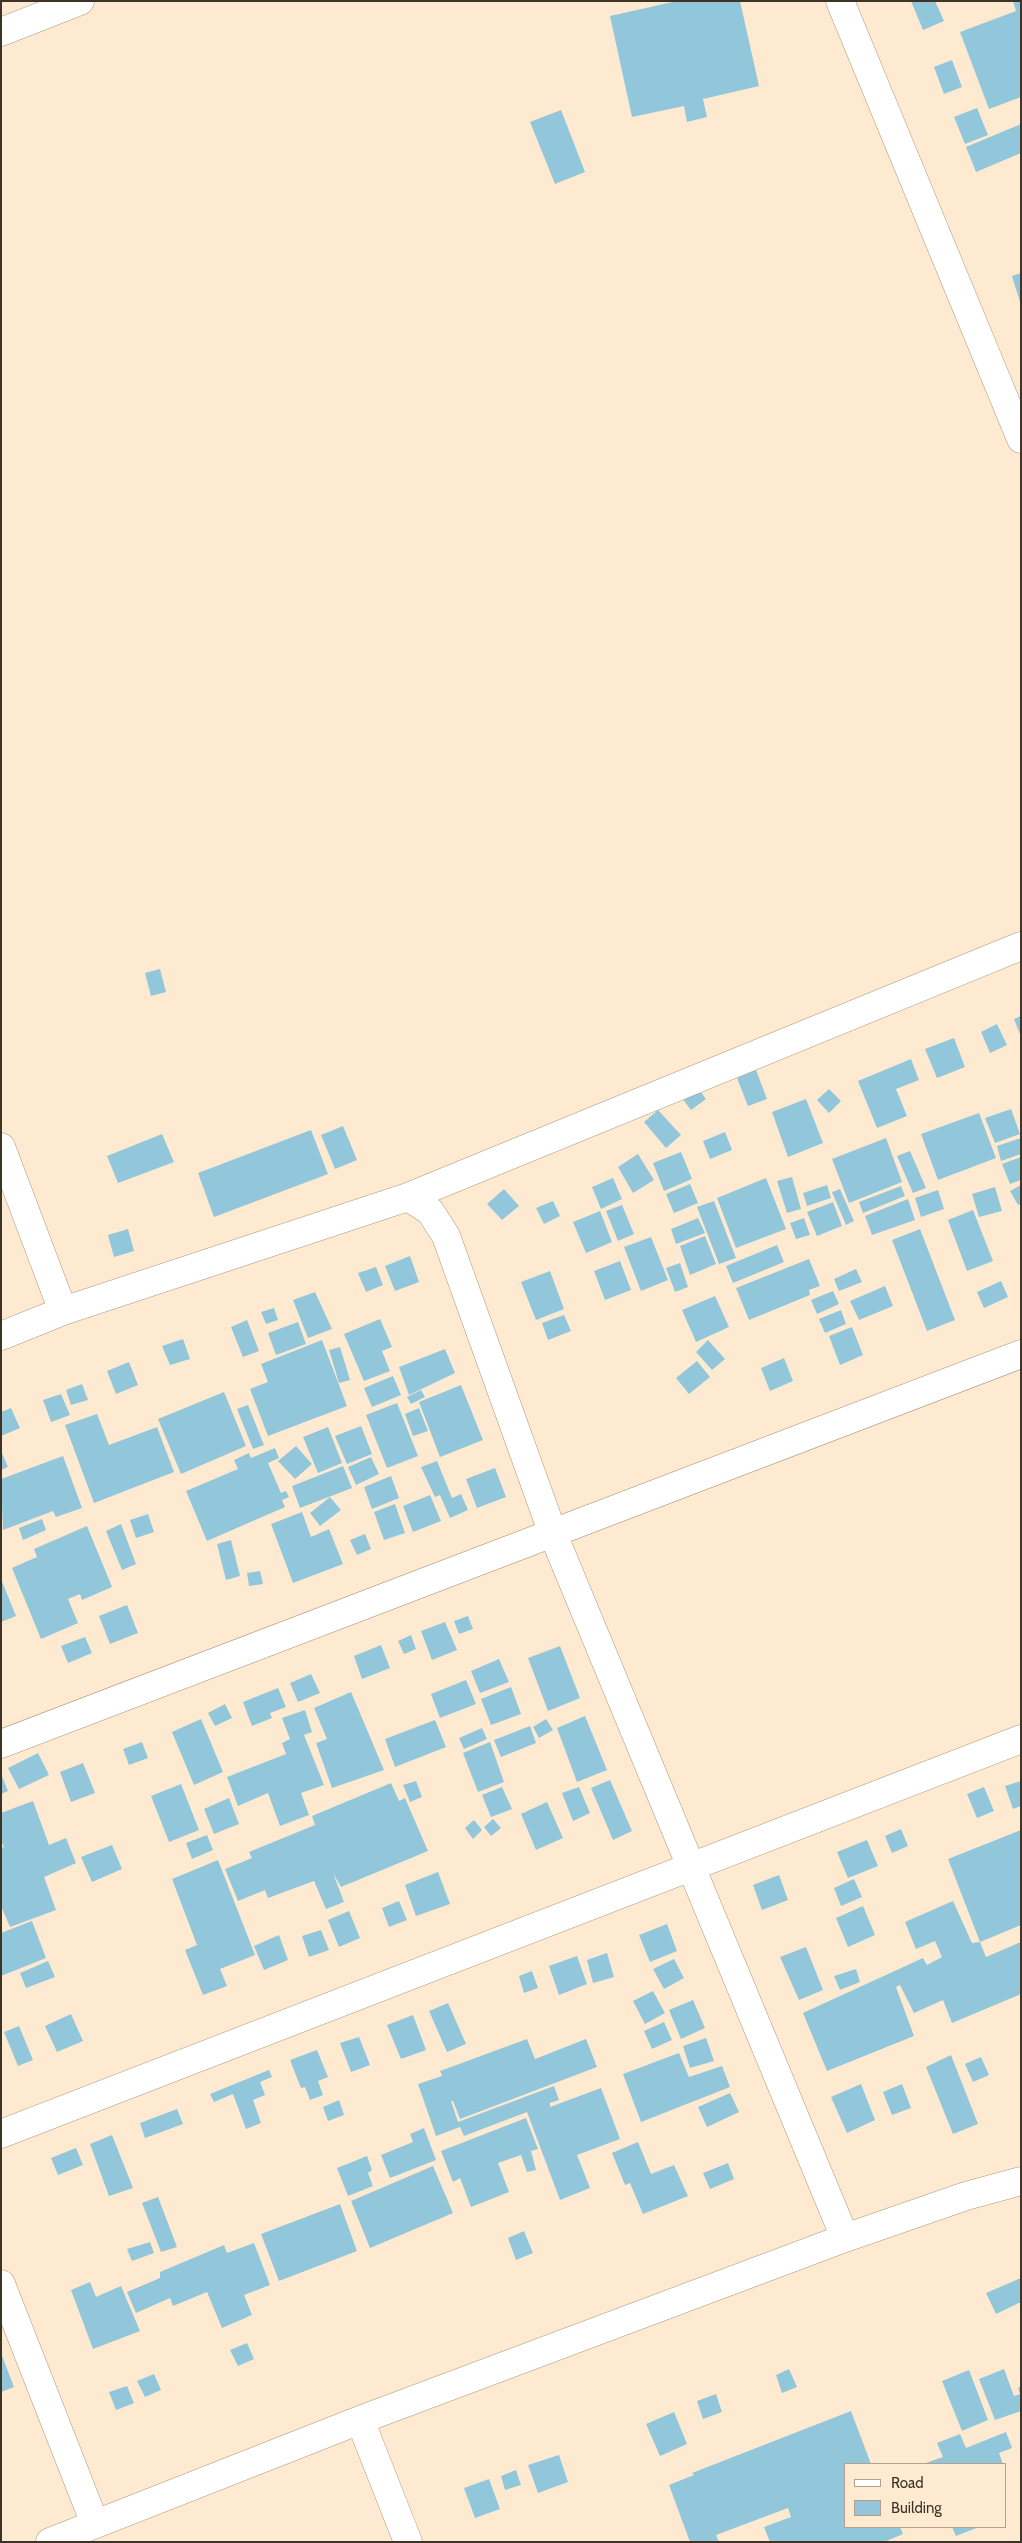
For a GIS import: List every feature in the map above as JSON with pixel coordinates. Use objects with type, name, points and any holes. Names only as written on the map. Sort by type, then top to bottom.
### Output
[{"type":"street","points":[[1,32],[80,1]]},
{"type":"street","points":[[840,1],[1021,438]]},
{"type":"street","points":[[1,1336],[63,1311],[408,1197],[1021,946]]},
{"type":"street","points":[[1,1147],[63,1311]]},
{"type":"street","points":[[408,1197],[430,1211],[446,1236],[554,1534],[690,1868],[845,2238]]},
{"type":"street","points":[[1,1744],[1021,1354]]},
{"type":"street","points":[[1,2134],[1021,1739]]},
{"type":"street","points":[[50,2542],[360,2420],[845,2238],[966,2196],[1021,2181]]},
{"type":"street","points":[[1,2284],[95,2524]]},
{"type":"street","points":[[360,2420],[408,2542]]},
{"type":"building","points":[[677,1],[740,1],[759,86],[703,99],[707,117],[687,122],[684,106],[632,117],[610,16]]},
{"type":"building","points":[[911,1],[935,1],[944,21],[923,30]]},
{"type":"building","points":[[1013,1],[1021,1],[1021,97],[989,109],[960,32],[1016,11]]},
{"type":"building","points":[[952,60],[962,87],[944,94],[934,67]]},
{"type":"building","points":[[977,108],[988,135],[965,144],[954,117]]},
{"type":"building","points":[[561,110],[585,172],[555,184],[530,122]]},
{"type":"building","points":[[1021,124],[1021,153],[976,172],[966,147]]},
{"type":"building","points":[[1021,273],[1021,302],[1020,302],[1012,276]]},
{"type":"building","points":[[160,969],[166,992],[151,996],[145,973]]},
{"type":"building","points":[[1021,1016],[1021,1037],[1014,1019]]},
{"type":"building","points":[[997,1024],[1007,1045],[990,1053],[981,1032]]},
{"type":"building","points":[[954,1038],[965,1067],[937,1078],[925,1049]]},
{"type":"building","points":[[911,1059],[919,1080],[896,1089],[907,1116],[877,1128],[858,1081]]},
{"type":"building","points":[[756,1070],[767,1099],[748,1106],[737,1078]]},
{"type":"building","points":[[697,1087],[706,1099],[691,1110],[682,1098]]},
{"type":"building","points":[[829,1089],[841,1101],[829,1113],[817,1100]]},
{"type":"building","points":[[806,1099],[823,1143],[788,1157],[772,1112]]},
{"type":"building","points":[[1011,1109],[1020,1134],[995,1143],[985,1118]]},
{"type":"building","points":[[658,1110],[681,1135],[666,1148],[644,1122]]},
{"type":"building","points":[[979,1113],[996,1158],[938,1180],[921,1134]]},
{"type":"building","points":[[343,1126],[357,1160],[335,1169],[321,1135]]},
{"type":"building","points":[[311,1130],[328,1174],[214,1217],[198,1173]]},
{"type":"building","points":[[725,1132],[732,1150],[710,1159],[703,1141]]},
{"type":"building","points":[[162,1134],[174,1162],[118,1183],[107,1156]]},
{"type":"building","points":[[886,1138],[902,1182],[849,1203],[832,1159]]},
{"type":"building","points":[[1021,1138],[1021,1154],[1001,1161],[997,1146]]},
{"type":"building","points":[[910,1151],[926,1188],[913,1193],[897,1156]]},
{"type":"building","points":[[681,1152],[692,1179],[664,1191],[653,1163]]},
{"type":"building","points":[[638,1154],[654,1180],[633,1193],[618,1167]]},
{"type":"building","points":[[1021,1157],[1021,1180],[1010,1184],[1002,1164]]},
{"type":"building","points":[[792,1177],[801,1209],[787,1213],[777,1181]]},
{"type":"building","points":[[613,1178],[622,1199],[601,1209],[592,1187]]},
{"type":"building","points":[[766,1178],[786,1229],[736,1248],[717,1198]]},
{"type":"building","points":[[690,1184],[698,1203],[674,1213],[666,1194]]},
{"type":"building","points":[[827,1185],[831,1198],[807,1206],[803,1193]]},
{"type":"building","points":[[1021,1185],[1021,1204],[1018,1205],[1010,1191]]},
{"type":"building","points":[[901,1186],[905,1196],[863,1213],[859,1202]]},
{"type":"building","points":[[995,1187],[1002,1211],[979,1217],[972,1194]]},
{"type":"building","points":[[504,1189],[519,1206],[502,1220],[487,1204]]},
{"type":"building","points":[[840,1189],[854,1221],[846,1225],[832,1192]]},
{"type":"building","points":[[938,1190],[944,1209],[921,1217],[915,1198]]},
{"type":"building","points":[[908,1199],[915,1220],[872,1235],[865,1216]]},
{"type":"building","points":[[553,1201],[560,1216],[544,1224],[536,1208]]},
{"type":"building","points":[[714,1201],[736,1258],[719,1264],[697,1207]]},
{"type":"building","points":[[833,1202],[842,1226],[817,1236],[807,1212]]},
{"type":"building","points":[[622,1205],[634,1234],[618,1241],[606,1211]]},
{"type":"building","points":[[973,1210],[993,1261],[967,1271],[948,1220]]},
{"type":"building","points":[[600,1211],[612,1242],[586,1253],[573,1222]]},
{"type":"building","points":[[698,1218],[705,1233],[676,1244],[671,1229]]},
{"type":"building","points":[[804,1218],[810,1235],[796,1239],[790,1223]]},
{"type":"building","points":[[128,1229],[134,1251],[114,1257],[108,1235]]},
{"type":"building","points":[[920,1229],[955,1320],[927,1331],[892,1240]]},
{"type":"building","points":[[705,1236],[716,1264],[690,1275],[680,1246]]},
{"type":"building","points":[[651,1237],[668,1280],[641,1291],[624,1247]]},
{"type":"building","points":[[777,1245],[784,1262],[733,1283],[726,1266]]},
{"type":"building","points":[[410,1256],[419,1282],[395,1291],[385,1266]]},
{"type":"building","points":[[809,1259],[820,1286],[809,1290],[810,1295],[749,1320],[736,1288]]},
{"type":"building","points":[[620,1261],[631,1290],[605,1300],[594,1271]]},
{"type":"building","points":[[680,1263],[688,1287],[675,1292],[666,1268]]},
{"type":"building","points":[[376,1267],[383,1285],[366,1292],[358,1273]]},
{"type":"building","points":[[856,1269],[862,1282],[839,1291],[834,1279]]},
{"type":"building","points":[[550,1271],[564,1309],[536,1320],[521,1282]]},
{"type":"building","points":[[1001,1281],[1008,1297],[984,1308],[977,1292]]},
{"type":"building","points":[[885,1286],[893,1306],[859,1320],[850,1301]]},
{"type":"building","points":[[833,1291],[839,1304],[817,1314],[811,1300]]},
{"type":"building","points":[[315,1292],[332,1329],[308,1338],[293,1300]]},
{"type":"building","points":[[715,1296],[729,1327],[696,1342],[682,1310]]},
{"type":"building","points":[[274,1308],[278,1320],[266,1324],[261,1312]]},
{"type":"building","points":[[841,1310],[846,1324],[825,1333],[819,1319]]},
{"type":"building","points":[[564,1315],[571,1331],[548,1340],[542,1323]]},
{"type":"building","points":[[380,1319],[392,1347],[382,1351],[390,1371],[364,1381],[344,1334]]},
{"type":"building","points":[[247,1320],[259,1351],[243,1357],[231,1327]]},
{"type":"building","points":[[298,1322],[306,1344],[276,1355],[268,1333]]},
{"type":"building","points":[[852,1327],[863,1355],[840,1365],[829,1336]]},
{"type":"building","points":[[183,1339],[190,1359],[170,1365],[162,1346]]},
{"type":"building","points":[[322,1340],[347,1406],[268,1436],[250,1389],[268,1382],[261,1364]]},
{"type":"building","points":[[708,1340],[725,1359],[712,1370],[696,1352]]},
{"type":"building","points":[[340,1347],[350,1380],[339,1383],[329,1350]]},
{"type":"building","points":[[445,1349],[455,1373],[409,1395],[399,1367]]},
{"type":"building","points":[[784,1358],[793,1381],[770,1391],[761,1368]]},
{"type":"building","points":[[697,1361],[710,1377],[689,1394],[676,1378]]},
{"type":"building","points":[[129,1362],[138,1385],[116,1394],[107,1371]]},
{"type":"building","points":[[393,1376],[401,1395],[372,1407],[364,1388]]},
{"type":"building","points":[[82,1384],[88,1400],[71,1405],[66,1390]]},
{"type":"building","points":[[461,1385],[483,1440],[440,1457],[419,1402]]},
{"type":"building","points":[[421,1390],[425,1397],[411,1404],[407,1397]]},
{"type":"building","points":[[224,1392],[246,1446],[181,1474],[158,1419]]},
{"type":"building","points":[[61,1394],[70,1415],[51,1422],[43,1400]]},
{"type":"building","points":[[397,1403],[418,1456],[387,1468],[366,1415]]},
{"type":"building","points":[[248,1405],[264,1445],[253,1449],[237,1409]]},
{"type":"building","points":[[11,1408],[20,1428],[1,1436],[1,1412]]},
{"type":"building","points":[[419,1408],[428,1431],[413,1436],[405,1414]]},
{"type":"building","points":[[97,1414],[109,1445],[157,1427],[174,1472],[94,1503],[65,1425]]},
{"type":"building","points":[[361,1426],[372,1454],[347,1464],[335,1436]]},
{"type":"building","points":[[328,1427],[342,1463],[318,1473],[303,1437]]},
{"type":"building","points":[[296,1446],[312,1464],[295,1479],[278,1461]]},
{"type":"building","points":[[275,1448],[279,1458],[268,1463],[281,1493],[286,1491],[289,1497],[282,1500],[285,1507],[207,1541],[186,1491],[238,1469],[234,1460],[249,1453],[251,1458]]},
{"type":"building","points":[[1,1451],[8,1467],[1,1470]]},
{"type":"building","points":[[63,1456],[82,1508],[56,1517],[53,1511],[3,1530],[1,1479]]},
{"type":"building","points":[[371,1457],[379,1474],[356,1485],[348,1467]]},
{"type":"building","points":[[437,1461],[452,1498],[461,1494],[468,1510],[450,1518],[440,1495],[435,1497],[421,1467]]},
{"type":"building","points":[[343,1466],[352,1488],[300,1508],[292,1486]]},
{"type":"building","points":[[495,1468],[506,1497],[477,1508],[466,1479]]},
{"type":"building","points":[[391,1476],[399,1498],[372,1509],[364,1487]]},
{"type":"building","points":[[430,1495],[441,1521],[413,1532],[403,1506]]},
{"type":"building","points":[[330,1497],[341,1510],[320,1526],[310,1513]]},
{"type":"building","points":[[395,1504],[405,1533],[384,1540],[374,1512]]},
{"type":"building","points":[[302,1512],[311,1537],[329,1529],[343,1564],[293,1583],[271,1524]]},
{"type":"building","points":[[148,1514],[154,1532],[136,1538],[130,1520]]},
{"type":"building","points":[[42,1519],[46,1530],[23,1540],[19,1528]]},
{"type":"building","points":[[121,1524],[136,1564],[122,1570],[106,1531]]},
{"type":"building","points":[[87,1526],[112,1587],[82,1600],[80,1594],[68,1599],[78,1623],[41,1639],[12,1568],[37,1557],[34,1549]]},
{"type":"building","points":[[365,1534],[371,1549],[357,1555],[350,1540]]},
{"type":"building","points":[[231,1540],[240,1576],[226,1580],[217,1544]]},
{"type":"building","points":[[260,1571],[263,1584],[249,1586],[247,1573]]},
{"type":"building","points":[[1,1579],[16,1616],[1,1622]]},
{"type":"building","points":[[127,1605],[138,1633],[110,1644],[99,1616]]},
{"type":"building","points":[[468,1616],[473,1629],[459,1634],[454,1621]]},
{"type":"building","points":[[445,1622],[457,1650],[432,1660],[421,1631]]},
{"type":"building","points":[[411,1635],[416,1649],[404,1654],[398,1641]]},
{"type":"building","points":[[85,1637],[92,1653],[68,1663],[61,1646]]},
{"type":"building","points":[[381,1645],[390,1668],[362,1679],[354,1656]]},
{"type":"building","points":[[560,1646],[580,1698],[548,1711],[528,1658]]},
{"type":"building","points":[[499,1659],[509,1682],[480,1693],[471,1671]]},
{"type":"building","points":[[311,1674],[320,1693],[298,1702],[290,1683]]},
{"type":"building","points":[[466,1680],[476,1704],[440,1718],[431,1694]]},
{"type":"building","points":[[511,1687],[521,1714],[491,1725],[481,1699]]},
{"type":"building","points":[[278,1688],[286,1707],[270,1713],[272,1718],[252,1726],[243,1702]]},
{"type":"building","points":[[351,1692],[384,1770],[332,1788],[316,1743],[327,1739],[314,1708]]},
{"type":"building","points":[[225,1704],[232,1718],[215,1726],[208,1713]]},
{"type":"building","points":[[305,1710],[312,1732],[304,1735],[324,1785],[301,1793],[309,1815],[280,1826],[268,1793],[238,1806],[227,1777],[286,1754],[282,1743],[290,1739],[282,1718]]},
{"type":"building","points":[[585,1716],[607,1770],[577,1782],[557,1728]]},
{"type":"building","points":[[201,1719],[223,1772],[194,1785],[172,1732]]},
{"type":"building","points":[[546,1719],[553,1730],[539,1738],[533,1727]]},
{"type":"building","points":[[435,1720],[446,1747],[395,1767],[385,1739]]},
{"type":"building","points":[[530,1726],[536,1743],[501,1757],[494,1740]]},
{"type":"building","points":[[482,1728],[487,1739],[464,1749],[459,1738]]},
{"type":"building","points":[[142,1742],[148,1758],[129,1765],[123,1749]]},
{"type":"building","points":[[490,1742],[504,1782],[478,1792],[463,1753]]},
{"type":"building","points":[[38,1753],[49,1775],[19,1789],[8,1768]]},
{"type":"building","points":[[83,1763],[95,1793],[71,1802],[60,1772]]},
{"type":"building","points":[[1,1774],[8,1791],[1,1794]]},
{"type":"building","points":[[610,1780],[632,1831],[613,1840],[591,1788]]},
{"type":"building","points":[[416,1781],[422,1797],[410,1802],[403,1785]]},
{"type":"building","points":[[1021,1781],[1021,1806],[1013,1809],[1005,1786]]},
{"type":"building","points":[[391,1783],[399,1801],[405,1798],[428,1851],[341,1887],[333,1873],[344,1902],[326,1909],[314,1881],[268,1898],[265,1890],[238,1901],[225,1869],[252,1858],[249,1852],[315,1825],[312,1816]]},
{"type":"building","points":[[181,1784],[199,1830],[169,1842],[151,1796]]},
{"type":"building","points":[[502,1787],[512,1809],[491,1817],[482,1795]]},
{"type":"building","points":[[579,1787],[590,1813],[573,1821],[562,1793]]},
{"type":"building","points":[[984,1787],[994,1811],[977,1818],[967,1794]]},
{"type":"building","points":[[229,1798],[239,1824],[214,1834],[204,1809]]},
{"type":"building","points":[[33,1801],[49,1845],[66,1838],[76,1863],[44,1877],[56,1910],[10,1927],[1,1906],[1,1848],[4,1847],[1,1840],[1,1813]]},
{"type":"building","points":[[547,1802],[563,1838],[536,1850],[521,1814]]},
{"type":"building","points":[[493,1819],[501,1828],[491,1836],[484,1827]]},
{"type":"building","points":[[474,1820],[482,1830],[473,1839],[465,1828]]},
{"type":"building","points":[[901,1829],[908,1846],[892,1853],[885,1836]]},
{"type":"building","points":[[1021,1830],[1021,1925],[980,1942],[948,1859]]},
{"type":"building","points":[[207,1835],[213,1850],[192,1859],[186,1843]]},
{"type":"building","points":[[867,1840],[878,1866],[848,1878],[837,1852]]},
{"type":"building","points":[[112,1845],[122,1869],[92,1882],[81,1857]]},
{"type":"building","points":[[218,1860],[255,1955],[220,1969],[227,1986],[203,1995],[185,1950],[197,1945],[172,1879]]},
{"type":"building","points":[[438,1872],[450,1904],[416,1916],[405,1885]]},
{"type":"building","points":[[779,1875],[788,1900],[762,1910],[753,1885]]},
{"type":"building","points":[[854,1879],[862,1897],[841,1906],[834,1888]]},
{"type":"building","points":[[399,1901],[407,1920],[389,1927],[382,1908]]},
{"type":"building","points":[[953,1901],[972,1943],[980,1942],[986,1957],[1021,1942],[1021,1994],[952,2023],[943,2000],[914,2013],[900,1985],[896,1987],[914,2036],[827,2071],[803,2013],[923,1958],[927,1965],[942,1957],[935,1941],[916,1949],[905,1922]]},
{"type":"building","points":[[863,1906],[875,1935],[848,1947],[836,1918]]},
{"type":"building","points":[[349,1911],[360,1938],[339,1947],[328,1920]]},
{"type":"building","points":[[32,1921],[46,1958],[1,1976],[1,1933]]},
{"type":"building","points":[[667,1924],[677,1951],[650,1962],[639,1935]]},
{"type":"building","points":[[321,1930],[329,1950],[309,1957],[302,1936]]},
{"type":"building","points":[[279,1935],[288,1960],[264,1970],[254,1946]]},
{"type":"building","points":[[806,1947],[823,1990],[799,2000],[780,1957]]},
{"type":"building","points":[[607,1953],[614,1977],[593,1983],[587,1960]]},
{"type":"building","points":[[577,1956],[587,1984],[559,1995],[549,1966]]},
{"type":"building","points":[[674,1959],[684,1978],[664,1989],[653,1969]]},
{"type":"building","points":[[48,1961],[55,1977],[26,1988],[20,1973]]},
{"type":"building","points":[[856,1969],[860,1982],[840,1990],[834,1976]]},
{"type":"building","points":[[532,1971],[538,1988],[524,1993],[519,1976]]},
{"type":"building","points":[[653,1991],[665,2013],[645,2024],[633,2001]]},
{"type":"building","points":[[693,2000],[705,2028],[681,2039],[669,2010]]},
{"type":"building","points":[[448,2003],[466,2044],[447,2052],[429,2011]]},
{"type":"building","points":[[71,2014],[83,2041],[57,2052],[45,2026]]},
{"type":"building","points":[[413,2015],[426,2050],[401,2059],[387,2025]]},
{"type":"building","points":[[664,2022],[672,2040],[652,2049],[644,2031]]},
{"type":"building","points":[[19,2026],[33,2060],[18,2066],[4,2032]]},
{"type":"building","points":[[359,2037],[370,2065],[351,2072],[340,2043]]},
{"type":"building","points":[[706,2038],[714,2061],[690,2068],[683,2046]]},
{"type":"building","points":[[527,2039],[535,2059],[586,2039],[597,2067],[460,2119],[453,2101],[451,2101],[458,2122],[554,2086],[559,2100],[550,2103],[550,2107],[601,2088],[620,2139],[577,2155],[590,2188],[560,2200],[527,2112],[464,2136],[460,2127],[436,2136],[418,2084],[442,2076],[440,2071]]},
{"type":"building","points":[[317,2050],[328,2077],[318,2081],[323,2095],[310,2100],[305,2087],[301,2088],[290,2060]]},
{"type":"building","points":[[679,2053],[689,2077],[722,2066],[730,2087],[641,2122],[623,2074]]},
{"type":"building","points":[[951,2055],[978,2124],[953,2134],[926,2067]]},
{"type":"building","points":[[981,2057],[989,2075],[973,2082],[965,2064]]},
{"type":"building","points":[[269,2070],[272,2077],[260,2082],[265,2095],[253,2100],[261,2123],[246,2129],[233,2094],[214,2102],[210,2094]]},
{"type":"building","points":[[861,2084],[875,2120],[847,2133],[831,2097]]},
{"type":"building","points":[[902,2084],[911,2108],[892,2115],[883,2092]]},
{"type":"building","points":[[730,2093],[739,2112],[707,2127],[698,2107]]},
{"type":"building","points":[[339,2100],[344,2115],[328,2121],[323,2107]]},
{"type":"building","points":[[177,2109],[183,2124],[145,2138],[140,2123]]},
{"type":"building","points":[[526,2118],[538,2149],[531,2151],[536,2170],[527,2172],[521,2155],[498,2163],[509,2192],[471,2207],[460,2178],[453,2182],[441,2151]]},
{"type":"building","points":[[424,2128],[436,2160],[390,2178],[381,2155],[413,2142],[410,2134]]},
{"type":"building","points":[[112,2135],[133,2188],[109,2196],[90,2144]]},
{"type":"building","points":[[638,2142],[651,2174],[674,2165],[688,2196],[643,2214],[630,2183],[625,2185],[612,2153]]},
{"type":"building","points":[[76,2148],[83,2165],[58,2175],[51,2158]]},
{"type":"building","points":[[367,2156],[372,2170],[368,2173],[373,2186],[348,2196],[337,2168]]},
{"type":"building","points":[[728,2163],[734,2179],[710,2189],[703,2173]]},
{"type":"building","points":[[433,2166],[453,2213],[370,2248],[351,2201]]},
{"type":"building","points":[[158,2197],[177,2247],[161,2252],[142,2203]]},
{"type":"building","points":[[340,2204],[357,2251],[279,2281],[261,2234]]},
{"type":"building","points":[[524,2231],[533,2253],[516,2260],[508,2238]]},
{"type":"building","points":[[150,2242],[154,2253],[132,2261],[127,2249]]},
{"type":"building","points":[[254,2243],[270,2285],[244,2295],[252,2315],[222,2328],[207,2292],[173,2306],[170,2298],[136,2313],[127,2292],[160,2278],[160,2272],[224,2245],[227,2253]]},
{"type":"building","points":[[1021,2278],[1021,2302],[996,2314],[986,2293]]},
{"type":"building","points":[[90,2282],[96,2297],[121,2286],[140,2331],[93,2349],[71,2290]]},
{"type":"building","points":[[247,2343],[254,2359],[238,2366],[230,2350]]},
{"type":"building","points":[[1,2353],[14,2387],[1,2392]]},
{"type":"building","points":[[789,2369],[797,2387],[782,2393],[776,2375]]},
{"type":"building","points":[[1004,2369],[1014,2396],[1020,2394],[1018,2388],[1021,2386],[1021,2411],[995,2420],[979,2379]]},
{"type":"building","points":[[969,2370],[988,2420],[962,2431],[942,2381]]},
{"type":"building","points":[[154,2374],[161,2390],[145,2397],[137,2381]]},
{"type":"building","points":[[127,2386],[134,2403],[116,2410],[109,2392]]},
{"type":"building","points":[[716,2394],[722,2412],[703,2419],[697,2401]]},
{"type":"building","points":[[851,2411],[871,2463],[844,2463],[844,2528],[900,2528],[903,2534],[884,2542],[770,2542],[764,2527],[791,2517],[788,2508],[716,2535],[719,2542],[690,2542],[669,2485],[694,2475],[692,2473]]},
{"type":"building","points":[[674,2412],[687,2444],[660,2456],[646,2424]]},
{"type":"building","points":[[1006,2432],[1012,2448],[999,2453],[1003,2463],[926,2463],[943,2457],[937,2443],[960,2434],[966,2448]]},
{"type":"building","points":[[559,2455],[568,2482],[538,2493],[528,2465]]},
{"type":"building","points":[[516,2470],[521,2485],[505,2490],[501,2476]]},
{"type":"building","points":[[489,2479],[500,2509],[475,2518],[464,2488]]},
{"type":"building","points":[[952,2528],[976,2528],[956,2536]]}]
